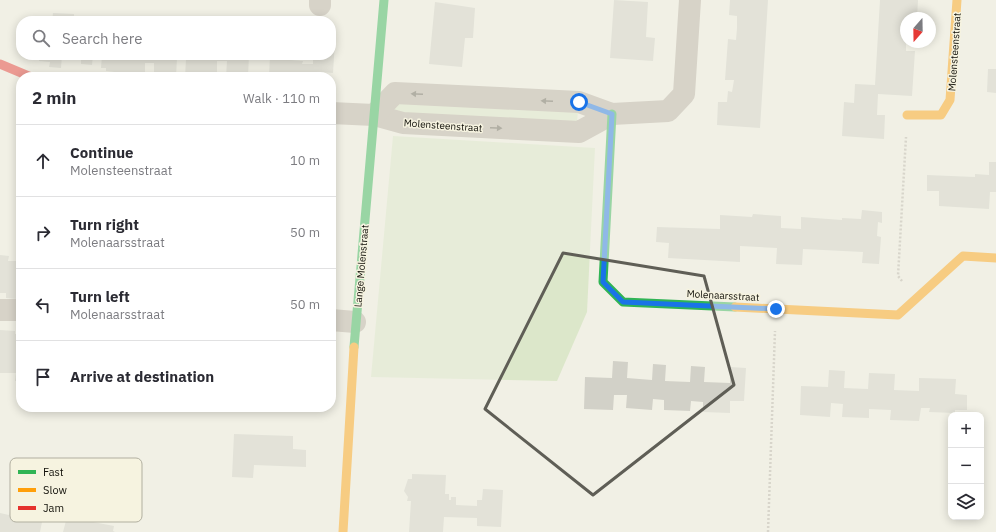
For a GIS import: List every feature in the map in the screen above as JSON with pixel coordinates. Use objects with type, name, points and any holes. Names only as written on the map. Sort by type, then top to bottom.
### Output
[{"type":"street","name":"Lange Molenstraat","points":[[343,532],[348,417],[355,322],[384,0]]},
{"type":"street","name":"Molensteenstraat","points":[[612,114],[579,132],[403,123],[374,115],[395,93],[579,102],[612,114],[668,111],[684,94],[690,0]]},
{"type":"street","name":"Molensteenstraat","points":[[907,115],[941,115],[950,100],[958,0]]},
{"type":"street","points":[[0,64],[19,72]]},
{"type":"street","points":[[336,113],[374,115]]},
{"type":"street","name":"Molenaarsstraat","points":[[612,114],[603,282],[623,302],[898,315],[963,256],[996,258]]},
{"type":"street","points":[[0,310],[16,310]]},
{"type":"street","points":[[336,320],[355,322]]},
{"type":"path","points":[[907,115],[898,276],[917,298]]},
{"type":"path","points":[[768,532],[776,309]]},
{"type":"highlighted area","points":[[563,253],[704,276],[734,385],[593,495],[485,409]]},
{"type":"green space","points":[[396,103],[578,110],[577,123],[398,114],[394,109]]},
{"type":"green space","points":[[393,136],[595,148],[587,312],[557,381],[371,377]]},
{"type":"building","points":[[614,0],[648,2],[646,37],[655,38],[653,61],[610,58]]},
{"type":"building","points":[[730,0],[768,0],[760,128],[717,125],[718,102],[727,102],[728,91],[732,92],[734,80],[725,80],[728,39],[736,40],[737,28],[737,16],[729,15]]},
{"type":"building","points":[[880,0],[918,0],[917,12],[900,12],[900,48],[906,48],[906,51],[915,51],[912,96],[878,94],[877,115],[885,115],[884,139],[842,136],[844,102],[854,103],[855,84],[875,85]]},
{"type":"building","points":[[435,2],[475,8],[473,38],[465,38],[462,67],[429,64]]},
{"type":"building","points":[[53,13],[74,14],[74,16],[53,16]]},
{"type":"building","points":[[62,60],[61,68],[49,67],[50,62],[39,61]]},
{"type":"building","points":[[81,60],[92,60],[92,65],[81,64]]},
{"type":"building","points":[[102,60],[177,60],[176,72],[154,72],[154,63],[145,63],[145,72],[114,72],[106,71],[106,68],[101,68]]},
{"type":"building","points":[[186,60],[249,60],[248,72],[226,72],[227,61],[217,61],[217,72],[185,72]]},
{"type":"building","points":[[270,60],[303,61],[302,64],[313,64],[313,60],[334,60],[333,72],[269,72]]},
{"type":"building","points":[[988,69],[996,69],[996,93],[987,92]]},
{"type":"building","points":[[989,162],[996,162],[996,192],[990,192],[989,209],[939,206],[939,191],[927,191],[927,175],[975,177],[975,174],[989,175]]},
{"type":"building","points":[[862,210],[882,212],[882,223],[878,222],[877,236],[881,237],[879,264],[862,263],[863,252],[803,249],[802,265],[776,264],[777,248],[740,246],[740,262],[668,258],[669,243],[656,242],[657,227],[720,229],[720,215],[752,217],[753,214],[781,216],[781,228],[801,229],[801,217],[842,220],[842,218],[861,219]]},
{"type":"building","points":[[0,255],[9,256],[8,261],[16,261],[16,299],[6,298],[6,293],[0,293]]},
{"type":"building","points":[[0,330],[15,331],[16,373],[0,373]]},
{"type":"building","points":[[613,361],[628,362],[627,378],[652,380],[653,364],[666,365],[665,381],[690,382],[691,366],[705,367],[704,382],[730,383],[730,367],[746,368],[744,401],[730,401],[730,413],[703,412],[703,402],[691,401],[690,411],[664,410],[664,400],[653,399],[652,410],[626,408],[627,395],[614,395],[613,410],[584,409],[585,377],[612,378]]},
{"type":"building","points":[[829,370],[845,371],[844,388],[868,389],[869,373],[895,374],[894,390],[919,391],[919,378],[956,379],[955,394],[967,395],[967,410],[955,410],[955,412],[948,413],[929,412],[930,408],[921,408],[919,421],[890,420],[891,410],[869,409],[869,418],[842,417],[843,404],[831,403],[830,417],[800,415],[801,386],[828,387]]},
{"type":"building","points":[[234,434],[293,436],[293,449],[306,450],[306,467],[254,465],[253,478],[232,477]]},
{"type":"building","points":[[412,474],[446,475],[445,494],[449,494],[449,500],[451,500],[451,497],[456,497],[456,505],[477,506],[477,500],[482,500],[483,489],[503,490],[501,527],[477,526],[477,518],[444,517],[443,532],[409,532],[411,501],[407,501],[408,497],[404,491],[408,479],[412,479]]},
{"type":"building","points":[[10,511],[10,522],[42,522],[40,532],[0,532],[0,513],[9,515]]},
{"type":"building","points":[[66,522],[93,522],[114,526],[113,531],[115,532],[63,532]]},
{"type":"traffic: fast","points":[[354,347],[384,0]]},
{"type":"traffic: fast","points":[[612,114],[603,282],[623,302],[735,307]]},
{"type":"traffic: slow","points":[[907,115],[941,115],[950,100],[957,0]]},
{"type":"traffic: slow","points":[[735,307],[898,315],[963,256],[996,258]]},
{"type":"traffic: slow","points":[[343,532],[354,347]]},
{"type":"traffic: jam","points":[[0,64],[19,72]]},
{"type":"route","points":[[579,102],[612,114],[603,282],[623,302],[776,309]]}]
